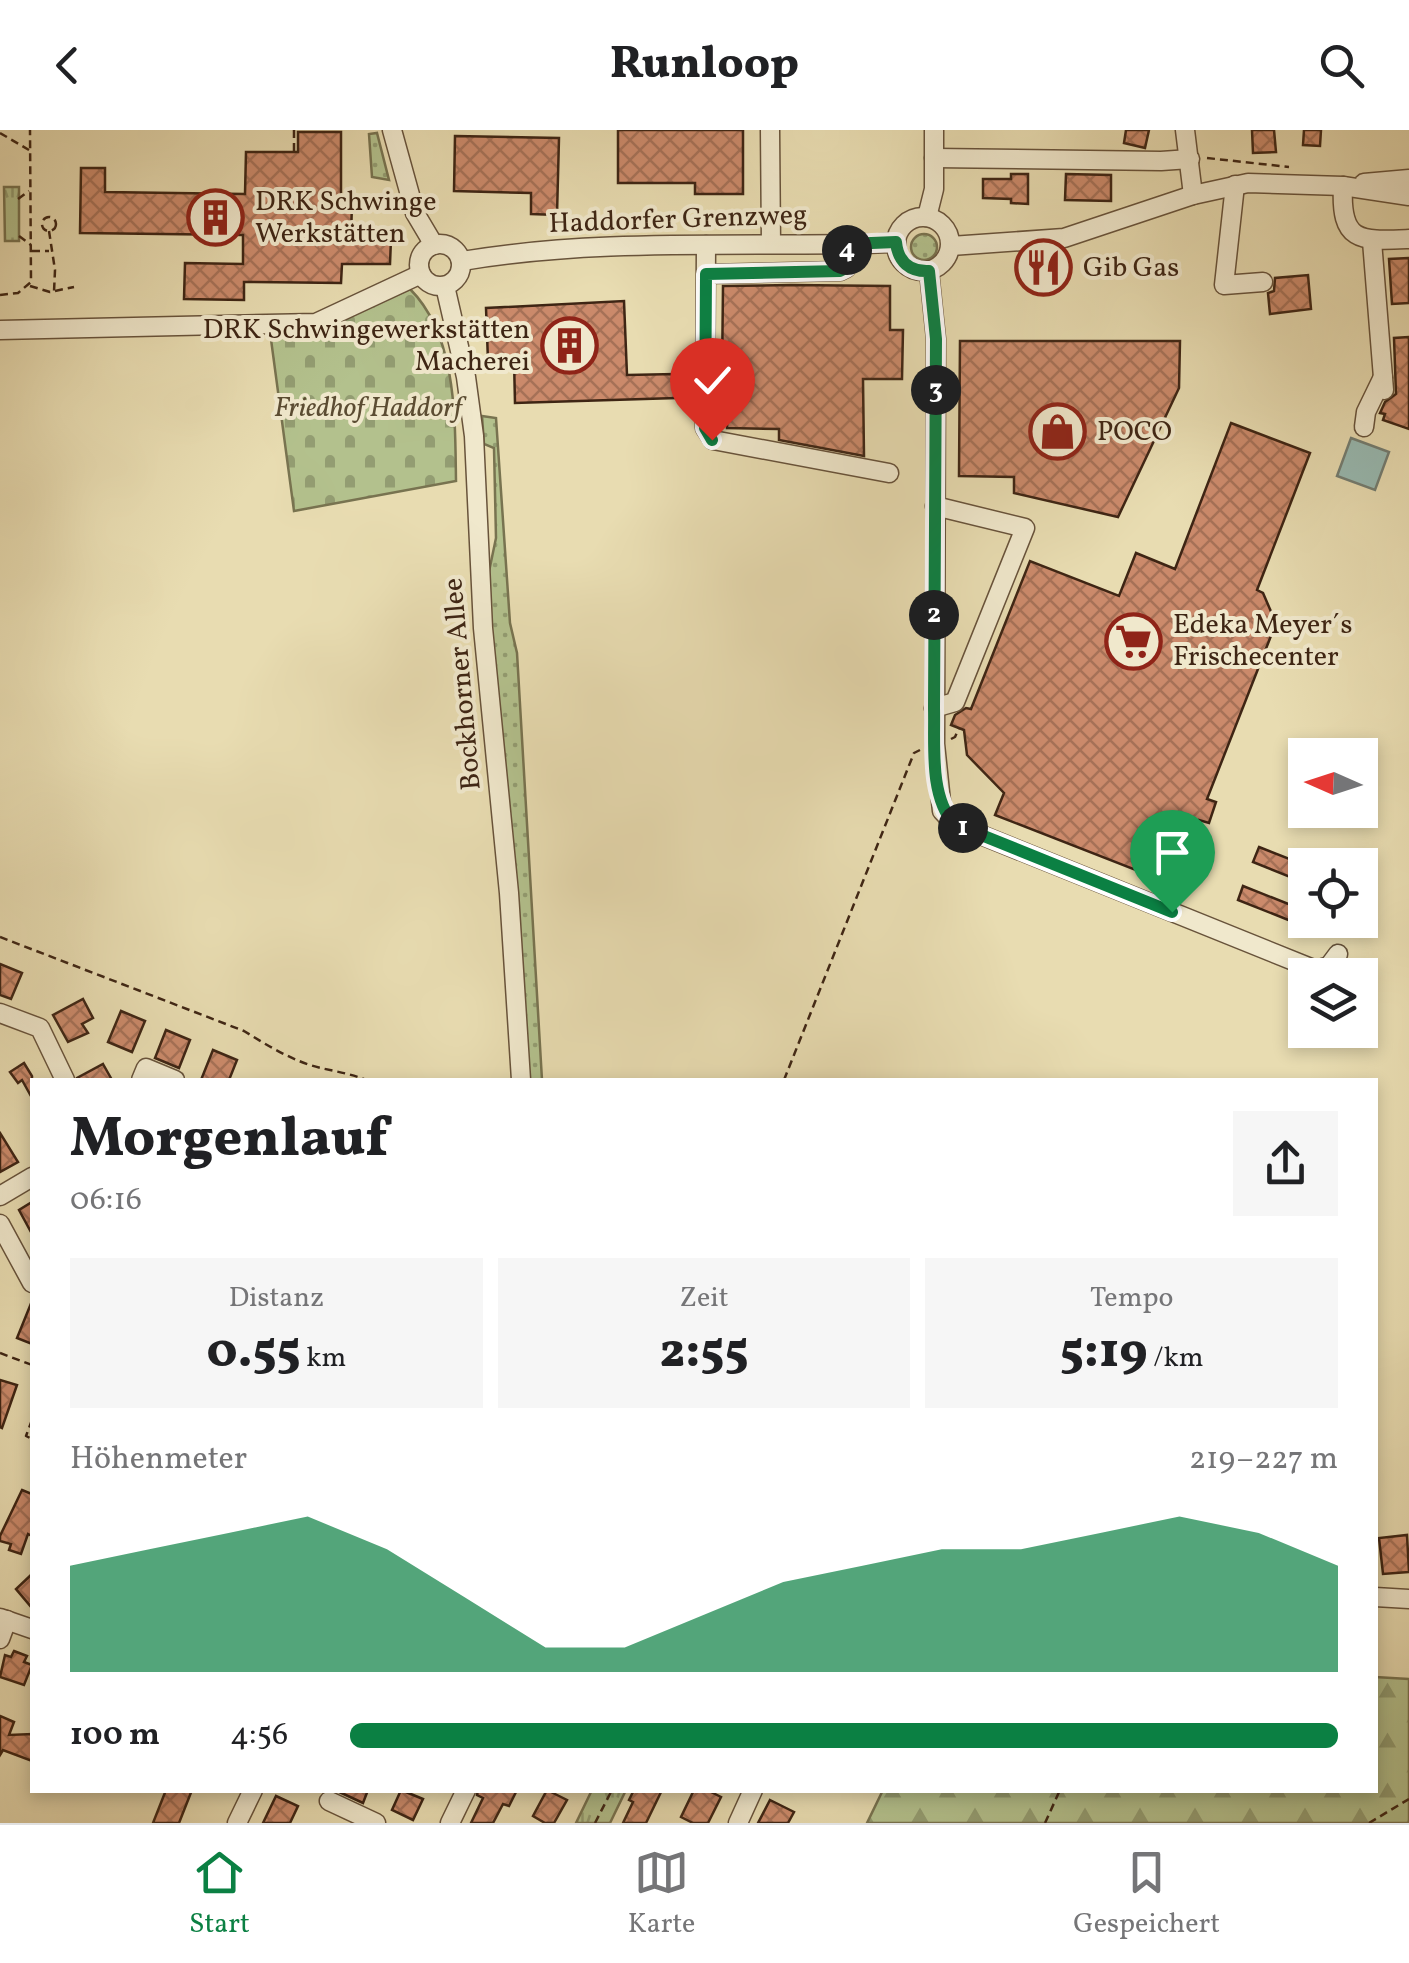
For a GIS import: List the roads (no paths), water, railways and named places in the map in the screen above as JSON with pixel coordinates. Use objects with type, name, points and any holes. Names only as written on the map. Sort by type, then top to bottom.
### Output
[{"type":"street","points":[[392,130],[416,213],[434,245]]},
{"type":"street","points":[[770,130],[771,244]]},
{"type":"street","points":[[928,217],[934,189],[934,130]]},
{"type":"street","points":[[1185,130],[1193,195]]},
{"type":"street","points":[[934,158],[1190,158]]},
{"type":"street","points":[[950,246],[1064,238],[1235,185],[1344,186],[1409,178]]},
{"type":"street","points":[[1235,185],[1224,285],[1263,282]]},
{"type":"street","points":[[1344,186],[1409,196]]},
{"type":"street","points":[[1344,186],[1342,218],[1348,228],[1372,241],[1409,239]]},
{"type":"street","points":[[928,217],[942,224],[950,246],[944,262],[921,272],[900,259],[896,242],[910,220],[928,217]]},
{"type":"street","points":[[1364,427],[1366,412],[1383,383],[1372,241]]},
{"type":"street","name":"Haddorfer Grenzweg","points":[[462,261],[526,253],[706,245],[896,242]]},
{"type":"street","points":[[706,274],[840,271],[846,268],[847,244]]},
{"type":"street","points":[[434,245],[452,248],[462,261],[458,277],[445,286],[429,283],[421,274],[422,254],[434,245]]},
{"type":"street","points":[[706,245],[705,428],[712,440],[888,473]]},
{"type":"street","points":[[929,271],[943,337],[935,506],[934,708],[935,763],[942,811],[954,824],[1316,970],[1329,966],[1338,954]]},
{"type":"street","points":[[0,330],[316,322],[421,274]]},
{"type":"street","name":"Bockhorner Allee","points":[[445,286],[466,377],[474,436],[483,628],[509,893],[521,1078]]},
{"type":"street","points":[[934,708],[956,702],[1025,528],[935,506]]},
{"type":"street","points":[[0,1013],[40,1028],[64,1078]]},
{"type":"street","points":[[143,1078],[146,1068],[169,1078]]},
{"type":"street","points":[[0,1196],[30,1178]]},
{"type":"street","points":[[0,1224],[30,1279]]},
{"type":"street","points":[[1378,1596],[1409,1599]]},
{"type":"street","points":[[0,1639],[4,1619],[30,1628]]},
{"type":"street","points":[[238,1823],[253,1793]]},
{"type":"street","points":[[450,1823],[465,1793]]},
{"type":"street","points":[[738,1823],[753,1793]]},
{"type":"street","points":[[330,1801],[376,1823]]},
{"type":"water","points":[[1351,438],[1389,452],[1375,490],[1337,476]]},
{"type":"place","name":"DRK Schwinge Werkstätten","points":[[216,218]]},
{"type":"place","name":"Gib Gas","points":[[1044,268]]},
{"type":"place","name":"DRK Schwingewerkstätten Macherei","points":[[569,346]]},
{"type":"place","name":"POCO","points":[[1058,432]]},
{"type":"place","name":"Edeka Meyer´s Frischecenter","points":[[1134,641]]},
{"type":"park label","name":"Friedhof Haddorf","points":[[368,408]]}]
